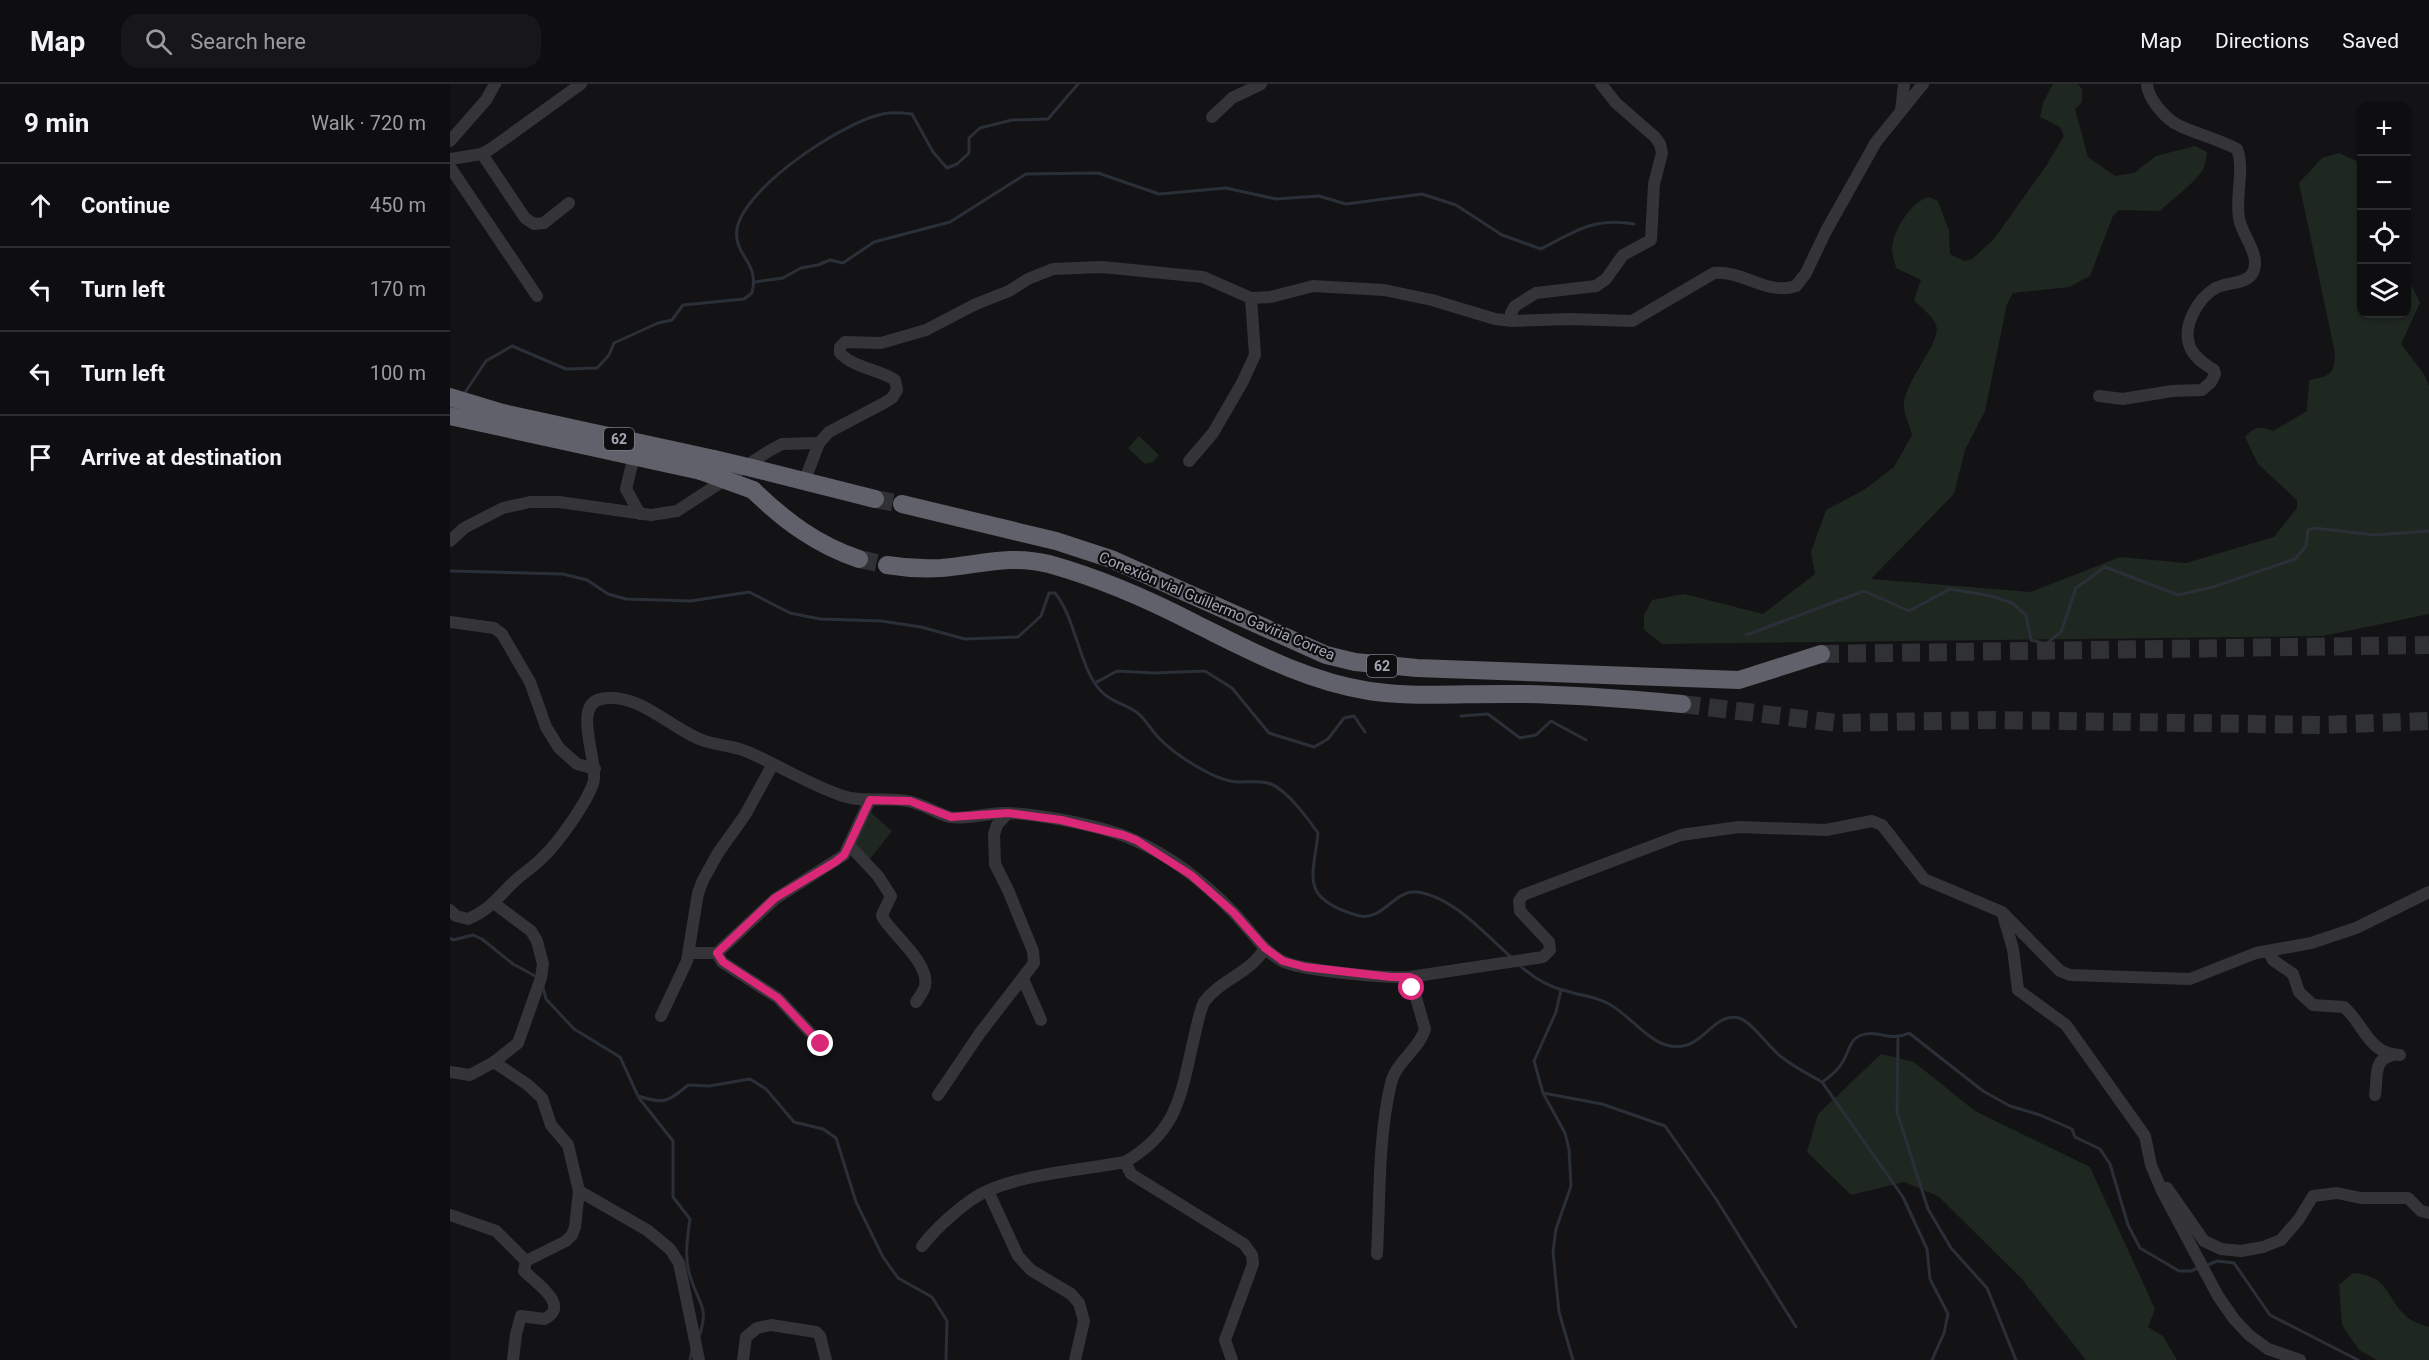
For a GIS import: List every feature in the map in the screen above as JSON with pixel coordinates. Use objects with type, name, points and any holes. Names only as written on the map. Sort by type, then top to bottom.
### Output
[{"type":"highway","name":"62","points":[[450,397],[520,424],[634,456],[752,468],[875,499]]},
{"type":"highway","name":"62","points":[[450,416],[520,424],[707,465],[753,490],[798,530],[824,545],[859,559]]},
{"type":"highway","name":"Conexión vial Guillermo Gaviria Correa","points":[[903,504],[1056,541],[1111,559],[1326,655],[1355,662],[1417,668],[1739,680],[1821,654]]},
{"type":"highway","name":"Conexión vial Guillermo Gaviria Correa","points":[[887,565],[941,568],[1001,559],[1029,560],[1048,564],[1128,593],[1291,670],[1328,682],[1370,691],[1410,694],[1516,694],[1682,704]]},
{"type":"street","points":[[450,141],[486,100],[495,84]]},
{"type":"street","points":[[450,159],[482,154],[580,84]]},
{"type":"street","points":[[1212,117],[1232,98],[1261,84]]},
{"type":"street","points":[[1513,321],[1511,313],[1515,306],[1536,293],[1596,286],[1606,279],[1623,255],[1651,240],[1654,184],[1662,149],[1655,137],[1616,103],[1601,84]]},
{"type":"street","points":[[1901,111],[1904,84]]},
{"type":"street","points":[[804,482],[819,443],[829,432],[892,398],[897,390],[895,380],[886,374],[845,359],[840,354],[840,347],[845,342],[881,343],[938,326],[976,304],[1009,291],[1040,273],[1053,269],[1102,267],[1203,277],[1251,298],[1271,297],[1313,286],[1384,290],[1431,300],[1495,319],[1513,321],[1571,319],[1632,321],[1714,273],[1727,273],[1777,288],[1796,286],[1806,273],[1876,142],[1923,84]]},
{"type":"street","points":[[2099,396],[2123,399],[2172,391],[2202,390],[2211,382],[2215,374],[2214,370],[2200,362],[2189,346],[2188,334],[2194,310],[2215,288],[2248,278],[2253,272],[2256,261],[2239,219],[2237,149],[2215,137],[2178,126],[2161,111],[2147,91],[2146,84]]},
{"type":"street","points":[[482,154],[530,222],[544,223],[569,203]]},
{"type":"street","points":[[450,167],[537,296]]},
{"type":"street","points":[[1189,461],[1213,433],[1242,383],[1255,355],[1251,298]]},
{"type":"street","points":[[450,541],[464,528],[503,507],[517,504],[559,502],[651,515],[677,511],[782,444],[819,443]]},
{"type":"street","points":[[606,508],[626,489],[634,456]]},
{"type":"street","points":[[626,489],[640,514]]},
{"type":"street","points":[[450,622],[494,628],[502,634],[530,682],[546,727],[559,748],[578,764],[595,769]]},
{"type":"street","points":[[450,910],[456,916],[468,919],[495,904],[514,881],[545,856],[584,803],[594,782],[595,769],[588,739],[587,712],[595,701],[604,698],[641,706],[702,740],[744,750],[847,798],[910,801],[951,817],[1008,813],[1061,820],[1136,840],[1191,875],[1233,912],[1265,948],[1283,961],[1305,967],[1391,977],[1410,977],[1471,966],[1543,957],[1548,953],[1550,947],[1547,938],[1520,911],[1520,901],[1523,895],[1670,838],[1732,827],[1826,830],[1868,822],[1877,823],[1924,879],[2002,912],[2065,974],[2187,979],[2256,953],[2311,944],[2356,928],[2429,892]]},
{"type":"street","points":[[661,1016],[689,953],[698,893],[703,880],[760,790],[773,764]]},
{"type":"street","points":[[689,953],[717,953],[775,898],[844,855],[870,800]]},
{"type":"street","points":[[938,1095],[980,1033],[1033,968],[1033,951],[995,864],[994,834],[997,825],[1008,813]]},
{"type":"street","points":[[849,845],[878,876],[891,896],[882,915],[883,918],[907,945],[920,965],[926,982],[916,1002]]},
{"type":"street","points":[[450,1072],[470,1075],[494,1062],[518,1043],[540,980],[543,964],[537,941],[531,931],[495,904]]},
{"type":"street","points":[[2002,912],[2013,949],[2018,990],[2059,1019],[2072,1033],[2145,1136],[2162,1191],[2218,1296],[2249,1335],[2268,1349],[2300,1360]]},
{"type":"street","points":[[922,1246],[939,1226],[988,1191],[1053,1174],[1125,1162],[1149,1148],[1169,1123],[1179,1098],[1204,1002],[1213,993],[1251,967],[1265,948]]},
{"type":"street","points":[[2268,951],[2273,960],[2293,974],[2299,992],[2313,1005],[2344,1007],[2371,1044],[2396,1055],[2387,1056],[2377,1068],[2375,1095]]},
{"type":"street","points":[[717,953],[723,962],[778,998],[821,1044]]},
{"type":"street","points":[[1377,1254],[1385,1119],[1392,1081],[1401,1062],[1421,1038],[1425,1029],[1410,977]]},
{"type":"street","points":[[1023,979],[1041,1020]]},
{"type":"street","points":[[494,1062],[534,1089],[542,1098],[552,1125],[568,1145],[579,1191],[572,1235],[566,1241],[526,1261]]},
{"type":"street","points":[[1125,1162],[1131,1174],[1244,1244],[1252,1255],[1253,1264],[1225,1340],[1232,1360]]},
{"type":"street","points":[[2155,1173],[2204,1241],[2221,1249],[2241,1251],[2263,1247],[2281,1240],[2299,1220],[2313,1196],[2337,1193],[2361,1198],[2408,1198],[2421,1211],[2429,1213]]},
{"type":"street","points":[[579,1191],[647,1230],[670,1249],[679,1263],[699,1360]]},
{"type":"street","points":[[988,1191],[1018,1256],[1026,1265],[1071,1294],[1079,1303],[1084,1321],[1076,1360]]},
{"type":"street","points":[[450,1215],[496,1231],[526,1261]]},
{"type":"street","points":[[513,1360],[521,1316],[548,1318],[555,1304],[549,1293],[524,1270],[526,1261]]},
{"type":"street","points":[[743,1360],[746,1337],[757,1328],[771,1325],[816,1332],[826,1360]]},
{"type":"shaded area","points":[[2053,84],[2078,84],[2082,89],[2082,102],[2075,109],[2088,157],[2115,176],[2134,173],[2156,156],[2195,146],[2207,152],[2205,165],[2191,184],[2160,211],[2119,210],[2113,216],[2090,276],[2069,287],[2013,293],[2007,304],[1985,411],[1965,450],[1954,494],[1871,579],[2031,592],[2120,557],[2186,563],[2274,537],[2297,508],[2297,500],[2258,464],[2245,437],[2258,428],[2273,431],[2307,411],[2309,380],[2326,376],[2332,370],[2335,353],[2299,183],[2322,158],[2339,153],[2357,161],[2357,318],[2411,318],[2411,284],[2420,303],[2401,344],[2424,374],[2429,386],[2429,614],[2323,636],[1662,644],[1644,630],[1644,615],[1652,600],[1684,594],[1763,614],[1815,574],[1811,552],[1826,510],[1864,490],[1894,467],[1912,435],[1904,408],[1905,398],[1937,332],[1932,318],[1914,300],[1921,280],[1896,268],[1892,249],[1899,226],[1910,210],[1922,200],[1929,197],[1938,201],[1949,231],[1950,254],[1964,261],[1972,259],[1994,239],[2046,166],[2064,136],[2060,127],[2040,117],[2043,103]]},
{"type":"shaded area","points":[[1139,436],[1159,455],[1153,462],[1145,464],[1128,448]]},
{"type":"shaded area","points":[[869,811],[892,831],[869,860],[852,846]]},
{"type":"shaded area","points":[[1881,1054],[1914,1062],[1975,1111],[2090,1167],[2155,1309],[2148,1327],[2163,1336],[2177,1360],[2086,1360],[2021,1278],[1938,1196],[1904,1182],[1851,1195],[1807,1152],[1818,1114]]},
{"type":"shaded area","points":[[2353,1273],[2374,1278],[2385,1288],[2407,1317],[2429,1327],[2429,1360],[2377,1360],[2359,1350],[2342,1325],[2339,1285]]},
{"type":"waterway","points":[[464,394],[486,361],[512,346],[566,369],[597,368],[609,355],[614,343],[658,323],[672,320],[683,305],[744,299],[752,293],[753,282],[750,266],[737,238],[737,229],[744,212],[777,175],[800,157],[849,127],[871,117],[889,113],[912,114],[933,152],[947,168],[957,164],[969,153],[969,138],[980,128],[1012,120],[1048,119],[1078,84]]},
{"type":"waterway","points":[[755,282],[783,278],[801,268],[830,260],[843,263],[874,242],[950,222],[1026,174],[1098,173],[1159,194],[1226,188],[1276,199],[1319,196],[1346,204],[1422,194],[1456,205],[1502,235],[1541,249],[1575,231],[1596,224],[1608,222],[1634,224]]},
{"type":"waterway","points":[[1746,635],[1864,591],[1909,611],[1950,589],[1991,596],[2012,603],[2026,615],[2031,640],[2046,644],[2061,632],[2076,588],[2105,567],[2178,595],[2213,587],[2295,559],[2306,546],[2308,530],[2315,528],[2374,535],[2429,531]]},
{"type":"waterway","points":[[450,571],[563,574],[587,580],[608,594],[626,599],[691,601],[749,592],[790,613],[820,619],[881,621],[921,627],[965,639],[1018,637],[1041,616],[1049,593],[1055,593],[1063,605],[1091,677],[1108,697],[1136,712],[1168,746],[1199,767],[1230,781],[1271,784],[1297,806],[1318,833],[1313,882],[1322,898],[1347,912],[1366,916],[1377,913],[1406,893],[1417,892],[1430,895],[1468,918],[1511,957]]},
{"type":"waterway","points":[[1095,683],[1117,671],[1153,673],[1205,671],[1232,688],[1269,733],[1314,747],[1328,739],[1344,718],[1354,716],[1365,732]]},
{"type":"waterway","points":[[1461,716],[1488,714],[1520,738],[1536,735],[1551,721],[1586,740]]},
{"type":"waterway","points":[[450,938],[453,940],[473,935],[482,939],[513,964],[537,977]]},
{"type":"waterway","points":[[1518,964],[1549,985],[1609,1004],[1645,1033],[1665,1045],[1675,1047],[1687,1045],[1725,1019],[1739,1018],[1749,1024],[1784,1059],[1822,1082],[1838,1069],[1851,1044],[1859,1036],[1872,1034],[1895,1037],[1909,1033],[1983,1091],[2010,1106],[2040,1115],[2072,1129],[2075,1137],[2100,1149],[2110,1164],[2128,1225],[2140,1248],[2179,1271],[2191,1271],[2198,1268]]},
{"type":"waterway","points":[[543,987],[546,999],[574,1029],[620,1057],[638,1096],[660,1101],[670,1098],[688,1085],[709,1086],[750,1079],[766,1089],[794,1122],[823,1129],[836,1138],[856,1202],[883,1257],[898,1278],[932,1297],[947,1321],[946,1360]]},
{"type":"waterway","points":[[1561,990],[1556,1012],[1534,1061],[1543,1093],[1565,1133],[1569,1149],[1571,1186],[1556,1229],[1553,1252],[1559,1312],[1573,1360]]},
{"type":"waterway","points":[[1898,1039],[1897,1112],[1928,1209],[1951,1248],[1987,1288],[2016,1360]]},
{"type":"waterway","points":[[1822,1082],[1903,1197],[1927,1249],[1930,1279],[1948,1314],[1944,1333],[1932,1360]]},
{"type":"waterway","points":[[1543,1093],[1602,1104],[1665,1126],[1716,1199],[1796,1327]]},
{"type":"waterway","points":[[639,1098],[673,1141],[673,1197],[690,1219],[687,1264],[703,1312],[699,1337]]},
{"type":"waterway","points":[[2205,1266],[2217,1261],[2234,1263],[2270,1315],[2358,1360]]},
{"type":"waterway","points":[[690,1360],[692,1350]]},
{"type":"tunnel","points":[[875,499],[902,504]]},
{"type":"tunnel","points":[[859,559],[887,565]]},
{"type":"tunnel","points":[[1821,654],[2429,645]]},
{"type":"tunnel","points":[[1682,704],[1837,723],[1995,720],[2322,725],[2429,721]]},
{"type":"route","points":[[821,1044],[778,998],[723,962],[717,953],[775,898],[844,855],[870,800],[910,801],[951,817],[1008,813],[1061,820],[1123,835],[1136,840],[1191,875],[1233,912],[1265,948],[1283,961],[1305,967],[1391,977],[1410,977],[1412,988]]}]
